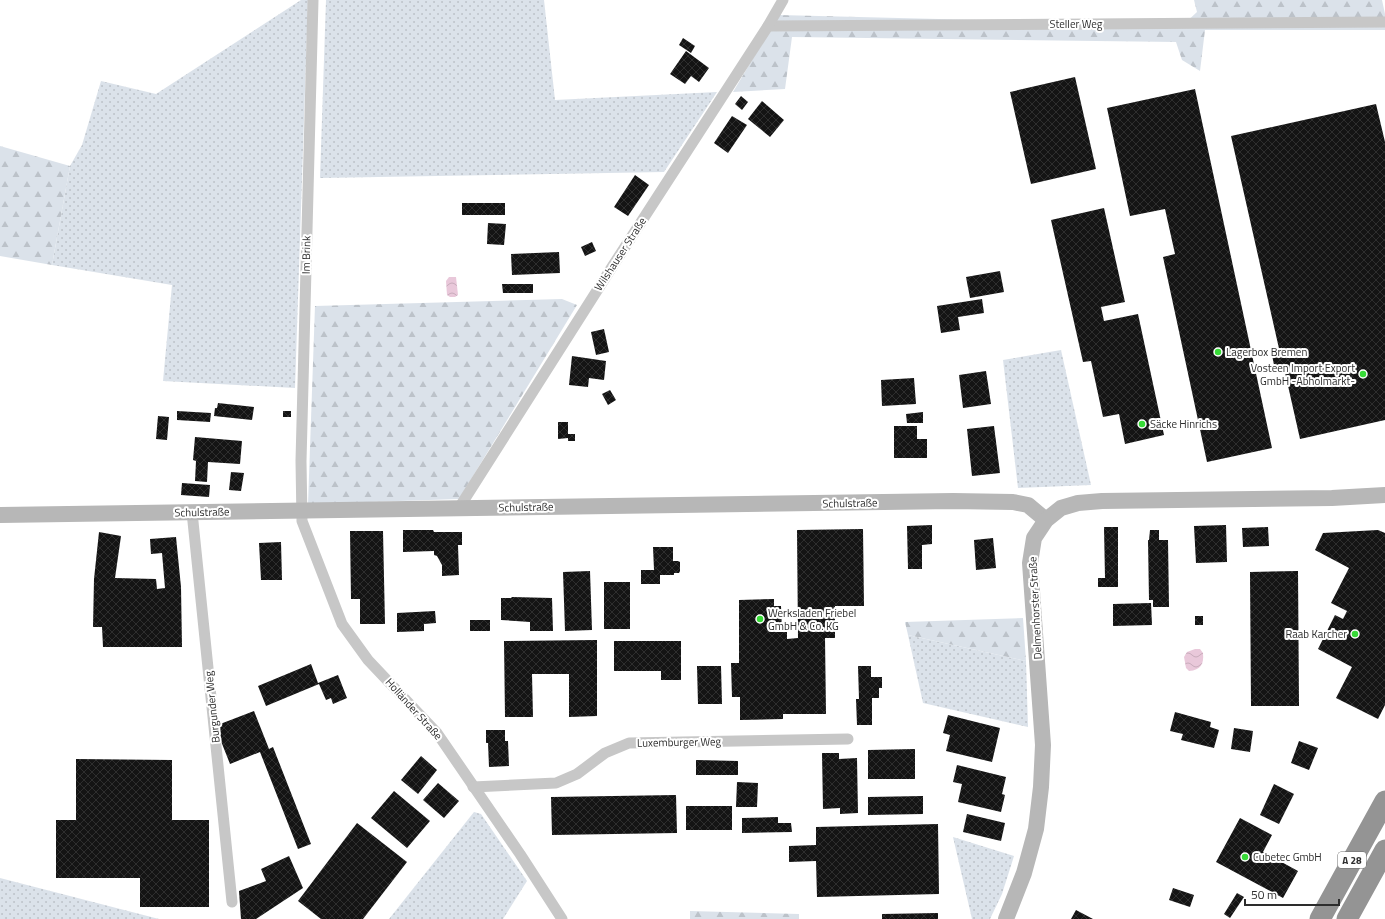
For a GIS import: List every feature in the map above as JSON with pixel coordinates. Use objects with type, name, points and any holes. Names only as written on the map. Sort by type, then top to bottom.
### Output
[{"type":"highway","name":"A 28","points":[[1320,919],[1385,801]]},
{"type":"highway","name":"A 28","points":[[1347,919],[1385,850]]},
{"type":"street","name":"Im Brink","points":[[302,510],[301,461],[312,0]]},
{"type":"street","name":"Wilshauser Straße","points":[[459,508],[612,267],[768,26],[782,0]]},
{"type":"street","name":"Steller Weg","points":[[768,26],[1385,22]]},
{"type":"street","name":"Delmenhorster Straße","points":[[1006,919],[1024,874],[1036,829],[1041,787],[1043,745],[1030,563],[1034,538],[1046,520],[1061,508],[1078,503],[1102,501],[1332,498],[1385,494]]},
{"type":"street","name":"Schulstraße","points":[[0,515],[953,501],[1013,502],[1028,505],[1046,520]]},
{"type":"street","name":"Holländer Straße","points":[[302,510],[302,521],[342,624],[368,660],[437,733],[520,854],[562,919]]},
{"type":"street","name":"Burgunder Weg","points":[[192,512],[232,902]]},
{"type":"street","name":"Luxemburger Weg","points":[[473,786],[556,783],[577,774],[605,753],[629,743],[848,739]]},
{"type":"green space","points":[[301,0],[308,0],[295,388],[163,381],[172,285],[52,265],[70,166],[82,145],[101,81],[156,94]]},
{"type":"green space","points":[[326,0],[544,0],[555,100],[717,92],[664,172],[320,178]]},
{"type":"green space","points":[[1194,0],[1382,0],[1385,14],[1385,30],[1205,30],[1200,71],[1182,60],[1176,42],[792,37],[785,89],[733,92],[779,15],[1183,25],[1197,12]]},
{"type":"green space","points":[[0,146],[70,166],[52,265],[0,256]]},
{"type":"green space","points":[[562,299],[577,305],[459,499],[308,504],[315,306]]},
{"type":"green space","points":[[1061,350],[1091,485],[1018,488],[1003,360]]},
{"type":"green space","points":[[1023,618],[1026,661],[908,635],[905,622]]},
{"type":"green space","points":[[908,635],[1026,661],[1028,727],[923,703]]},
{"type":"green space","points":[[474,812],[481,814],[527,881],[503,919],[389,919]]},
{"type":"green space","points":[[953,837],[1014,856],[1002,894],[990,919],[972,919]]},
{"type":"green space","points":[[0,878],[159,919],[0,919]]},
{"type":"green space","points":[[690,911],[799,914],[799,919],[690,919]]},
{"type":"water","points":[[449,277],[456,277],[458,295],[455,297],[450,297],[447,295],[446,281]]},
{"type":"water","points":[[1200,649],[1203,653],[1203,660],[1199,668],[1189,671],[1186,668],[1184,657],[1187,652]]},
{"type":"building","points":[[683,38],[695,46],[691,53],[679,45]]},
{"type":"building","points":[[686,51],[709,68],[699,82],[691,76],[685,84],[670,74]]},
{"type":"building","points":[[1075,77],[1096,169],[1031,184],[1010,92]]},
{"type":"building","name":"Lagerbox Bremen","points":[[1195,89],[1272,448],[1207,462],[1163,257],[1175,254],[1165,209],[1130,216],[1107,108]]},
{"type":"building","points":[[741,96],[748,102],[742,110],[735,104]]},
{"type":"building","points":[[762,101],[784,120],[770,137],[748,119]]},
{"type":"building","points":[[1376,104],[1385,142],[1385,420],[1300,439],[1284,368],[1275,370],[1272,355],[1280,353],[1231,136]]},
{"type":"building","points":[[732,116],[747,125],[728,153],[714,143]]},
{"type":"building","points":[[635,175],[649,185],[628,216],[614,207]]},
{"type":"building","points":[[462,203],[505,203],[505,215],[462,215]]},
{"type":"building","points":[[1104,208],[1125,302],[1101,307],[1104,321],[1138,314],[1164,435],[1125,444],[1119,414],[1103,417],[1091,361],[1083,362],[1051,220]]},
{"type":"building","points":[[488,223],[506,224],[504,245],[487,244]]},
{"type":"building","points":[[592,242],[596,251],[585,256],[581,247]]},
{"type":"building","points":[[559,252],[560,273],[512,275],[511,254]]},
{"type":"building","points":[[1000,271],[1004,292],[970,298],[966,277]]},
{"type":"building","points":[[502,284],[533,284],[533,293],[503,293]]},
{"type":"building","points":[[982,299],[984,313],[958,317],[960,330],[941,333],[937,306]]},
{"type":"building","points":[[604,329],[609,352],[596,355],[591,332]]},
{"type":"building","points":[[572,356],[606,361],[604,380],[589,378],[588,387],[569,385]]},
{"type":"building","points":[[986,371],[991,404],[963,408],[959,375]]},
{"type":"building","points":[[914,378],[916,404],[882,406],[881,380]]},
{"type":"building","points":[[610,390],[616,400],[608,405],[602,394]]},
{"type":"building","points":[[218,403],[254,407],[252,420],[214,416],[215,408],[217,408]]},
{"type":"building","points":[[177,411],[211,413],[210,422],[177,420]]},
{"type":"building","points":[[283,411],[291,411],[291,417],[283,417]]},
{"type":"building","points":[[923,412],[923,423],[907,423],[906,414]]},
{"type":"building","points":[[158,416],[169,417],[167,440],[156,439]]},
{"type":"building","points":[[558,422],[568,422],[568,434],[575,434],[575,441],[568,441],[568,438],[558,439]]},
{"type":"building","points":[[894,426],[917,426],[917,439],[927,439],[927,458],[894,458]]},
{"type":"building","points":[[994,426],[1000,473],[972,476],[967,429]]},
{"type":"building","points":[[195,437],[242,441],[240,464],[208,462],[207,482],[195,481],[196,461],[193,460]]},
{"type":"building","points":[[231,472],[244,473],[241,491],[229,490]]},
{"type":"building","points":[[182,483],[210,485],[209,497],[181,495]]},
{"type":"building","points":[[932,525],[932,544],[922,545],[922,569],[908,569],[907,526]]},
{"type":"building","points":[[1226,525],[1227,562],[1196,563],[1194,526]]},
{"type":"building","points":[[1104,527],[1118,527],[1118,587],[1098,587],[1098,578],[1105,578]]},
{"type":"building","points":[[1268,527],[1269,546],[1243,547],[1242,528]]},
{"type":"building","points":[[863,529],[864,606],[835,606],[835,638],[825,638],[826,714],[783,714],[783,719],[740,720],[740,697],[732,697],[731,663],[739,663],[739,600],[774,599],[774,606],[781,606],[782,632],[787,632],[787,639],[798,638],[797,530]]},
{"type":"building","points":[[403,530],[462,532],[462,545],[458,545],[459,575],[442,576],[442,565],[437,556],[434,555],[434,551],[403,552]]},
{"type":"building","points":[[1150,530],[1159,530],[1159,540],[1168,540],[1169,607],[1153,607],[1153,600],[1149,600],[1148,540]]},
{"type":"building","name":"Raab Karcher","points":[[1378,530],[1385,533],[1385,705],[1378,719],[1336,698],[1352,667],[1318,649],[1335,615],[1343,619],[1347,611],[1331,603],[1349,568],[1315,550],[1323,533]]},
{"type":"building","points":[[350,531],[383,531],[385,624],[360,624],[360,599],[351,599]]},
{"type":"building","points":[[99,532],[121,536],[115,578],[156,579],[157,589],[165,588],[162,553],[151,554],[150,539],[176,537],[181,587],[182,647],[103,647],[102,627],[93,627],[94,579]]},
{"type":"building","points":[[993,538],[996,568],[976,570],[974,540]]},
{"type":"building","points":[[281,542],[282,580],[261,580],[259,543]]},
{"type":"building","points":[[653,547],[673,547],[673,561],[680,562],[680,571],[679,573],[674,573],[674,575],[660,575],[660,584],[641,584],[641,570],[654,570]]},
{"type":"building","points":[[590,571],[592,630],[565,631],[563,572]]},
{"type":"building","points":[[1298,571],[1299,706],[1251,706],[1250,572]]},
{"type":"building","points":[[604,582],[630,582],[630,629],[604,629]]},
{"type":"building","points":[[501,598],[552,598],[553,631],[530,631],[530,622],[501,620]]},
{"type":"building","points":[[1151,603],[1152,625],[1113,626],[1113,604]]},
{"type":"building","points":[[435,611],[436,623],[424,624],[424,631],[397,632],[397,613]]},
{"type":"building","points":[[1195,616],[1203,616],[1203,625],[1195,625]]},
{"type":"building","points":[[470,620],[490,620],[490,631],[470,631]]},
{"type":"building","points":[[597,640],[597,716],[569,717],[569,674],[532,674],[533,717],[505,717],[504,641]]},
{"type":"building","points":[[614,641],[681,641],[681,680],[661,680],[661,671],[614,671]]},
{"type":"building","points":[[311,664],[318,683],[338,675],[347,698],[333,704],[331,698],[326,700],[319,684],[266,706],[258,686]]},
{"type":"building","points":[[697,666],[721,666],[722,704],[698,704]]},
{"type":"building","points":[[858,666],[871,666],[871,677],[882,677],[882,688],[879,688],[879,698],[872,698],[872,725],[857,725],[856,699],[859,699]]},
{"type":"building","points":[[254,711],[269,749],[273,747],[311,844],[298,849],[260,752],[230,764],[215,726]]},
{"type":"building","points":[[1175,712],[1211,722],[1210,727],[1219,730],[1214,748],[1181,740],[1183,734],[1170,731]]},
{"type":"building","points":[[948,715],[1000,728],[992,762],[946,751],[950,735],[943,733]]},
{"type":"building","points":[[1234,728],[1253,731],[1250,752],[1231,749]]},
{"type":"building","points":[[486,730],[505,730],[505,741],[508,741],[509,766],[489,767]]},
{"type":"building","points":[[1299,741],[1318,748],[1309,770],[1291,763]]},
{"type":"building","points":[[915,749],[915,779],[868,779],[868,750]]},
{"type":"building","points":[[822,753],[839,753],[839,759],[857,758],[858,813],[840,814],[840,808],[823,809]]},
{"type":"building","points":[[421,756],[437,770],[418,794],[401,780]]},
{"type":"building","points":[[76,759],[172,760],[172,820],[209,820],[209,907],[140,907],[140,878],[56,878],[56,820],[76,820]]},
{"type":"building","points":[[696,760],[738,761],[738,775],[696,775]]},
{"type":"building","points":[[957,765],[1006,777],[1002,794],[1005,795],[1001,812],[958,802],[962,784],[953,782]]},
{"type":"building","points":[[737,782],[758,783],[757,807],[736,807]]},
{"type":"building","points":[[438,783],[459,801],[444,818],[423,800]]},
{"type":"building","points":[[1274,784],[1294,794],[1279,824],[1260,815]]},
{"type":"building","points":[[394,791],[430,821],[407,848],[371,818]]},
{"type":"building","points":[[676,795],[677,833],[552,835],[551,797]]},
{"type":"building","points":[[923,796],[923,814],[868,815],[868,797]]},
{"type":"building","points":[[686,806],[732,806],[732,830],[686,830]]},
{"type":"building","points":[[967,814],[1005,823],[1001,841],[963,832]]},
{"type":"building","points":[[778,817],[778,823],[791,823],[792,832],[742,833],[742,818]]},
{"type":"building","name":"Cubetec GmbH","points":[[1240,818],[1272,835],[1263,852],[1298,871],[1283,898],[1216,862]]},
{"type":"building","points":[[357,823],[407,862],[363,919],[321,919],[298,901]]},
{"type":"building","points":[[938,824],[939,894],[817,897],[816,861],[789,862],[789,846],[816,845],[816,827]]},
{"type":"building","points":[[289,856],[303,888],[256,919],[241,919],[239,891],[266,881],[261,869]]},
{"type":"building","points":[[1173,888],[1194,895],[1190,907],[1169,900]]},
{"type":"building","points":[[1237,893],[1244,897],[1230,918],[1224,914]]},
{"type":"building","points":[[1076,910],[1093,919],[1071,919]]},
{"type":"building","points":[[938,913],[938,919],[882,919],[882,914]]},
{"type":"place","name":"Lagerbox Bremen","points":[[1218,352]]},
{"type":"place","name":"Vosteen Import Export GmbH -Abholmarkt-","points":[[1363,374]]},
{"type":"place","name":"Säcke Hinrichs","points":[[1142,424]]},
{"type":"place","name":"Werksladen Friebel GmbH & Co. KG","points":[[760,619]]},
{"type":"place","name":"Raab Karcher","points":[[1355,634]]},
{"type":"place","name":"Cubetec GmbH","points":[[1245,857]]}]
